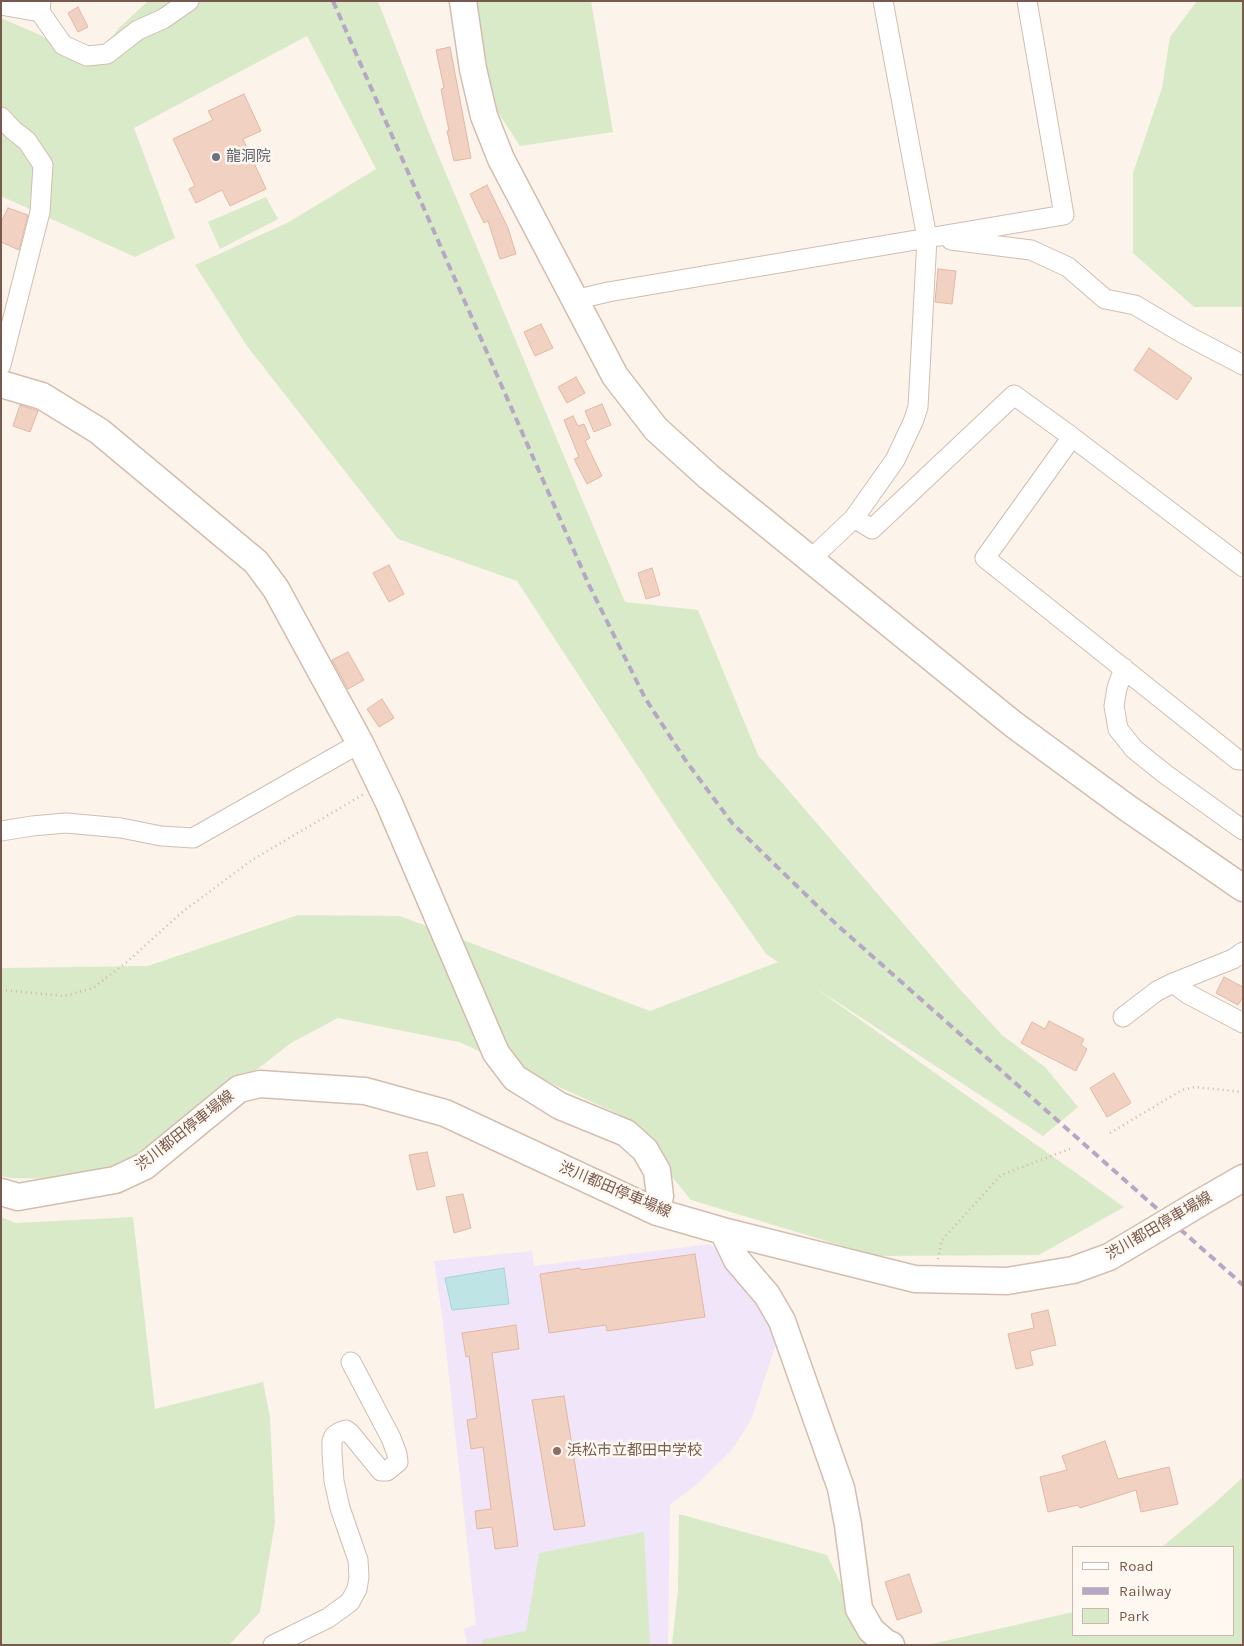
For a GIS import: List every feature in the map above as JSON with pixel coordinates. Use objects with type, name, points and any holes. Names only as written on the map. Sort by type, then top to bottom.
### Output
[{"type":"street","points":[[1,5],[41,7],[63,44],[87,56],[107,54],[138,30],[163,19],[189,1]]},
{"type":"street","points":[[464,1],[473,68],[484,116],[501,159],[614,376],[656,429],[709,477],[1014,724],[1126,807],[1243,888]]},
{"type":"street","points":[[811,559],[854,518],[895,460],[918,407],[927,238],[883,1]]},
{"type":"street","points":[[574,300],[608,292],[1064,215],[1026,1]]},
{"type":"street","points":[[1,117],[13,130],[27,140],[43,165],[40,212],[1,365]]},
{"type":"street","points":[[927,238],[1032,250],[1068,267],[1105,299],[1135,305],[1184,334],[1243,365]]},
{"type":"street","points":[[1,384],[42,396],[99,431],[256,562],[276,589],[360,743],[380,784],[496,1053],[515,1078],[560,1106],[626,1133],[644,1150],[657,1171],[660,1196],[657,1212]]},
{"type":"street","points":[[854,518],[872,529],[1014,395],[1243,567]]},
{"type":"street","points":[[1072,437],[985,558],[1238,760],[1243,760]]},
{"type":"street","points":[[1124,668],[1117,688],[1114,706],[1118,729],[1134,749],[1165,774],[1243,830]]},
{"type":"street","points":[[1,831],[32,826],[66,824],[121,828],[161,836],[193,838],[360,743]]},
{"type":"street","points":[[1123,1018],[1157,990],[1233,959],[1243,952]]},
{"type":"street","points":[[1173,983],[1188,994],[1243,1023]]},
{"type":"street","name":"渋川都田停車場線","points":[[1,1192],[18,1197],[115,1180],[145,1166],[239,1089],[260,1084],[365,1091],[445,1113],[657,1212],[723,1231],[915,1278],[1007,1281],[1073,1270],[1109,1257],[1243,1178]]},
{"type":"street","points":[[723,1231],[737,1260],[766,1295],[782,1322],[841,1488],[859,1609],[870,1630],[891,1645]]},
{"type":"street","points":[[273,1645],[328,1618],[350,1602],[357,1589],[359,1577],[358,1560],[340,1508],[334,1481],[332,1441],[334,1436],[346,1430],[381,1471],[387,1471],[398,1462],[391,1438],[351,1362]]},
{"type":"path","points":[[1,990],[64,996],[93,988],[127,962],[181,913],[252,860],[380,784]]},
{"type":"path","points":[[1110,1133],[1182,1090],[1195,1087],[1243,1092]]},
{"type":"path","points":[[915,1278],[937,1263],[942,1240],[1001,1175],[1070,1149]]},
{"type":"shaded area","points":[[710,1244],[733,1262],[788,1341],[775,1347],[751,1420],[732,1450],[696,1485],[670,1505],[668,1645],[467,1645],[464,1629],[476,1624],[443,1322],[434,1261],[532,1251],[534,1266]]},
{"type":"green space","points":[[148,1],[378,1],[429,133],[625,602],[698,610],[758,755],[957,986],[1002,1035],[1045,1067],[1078,1107],[1043,1136],[814,987],[1124,1207],[1039,1255],[876,1256],[691,1200],[621,1115],[459,1042],[338,1018],[291,1043],[115,1180],[10,1178],[1,1176],[1,968],[148,966],[298,915],[400,916],[650,1011],[778,962],[766,954],[679,829],[517,581],[398,539],[247,346],[195,265],[289,222],[376,169],[307,36],[134,128],[175,238],[135,257],[1,196],[1,18],[40,35],[90,66],[119,28]]},
{"type":"green space","points":[[477,1],[591,1],[613,132],[520,146],[493,105]]},
{"type":"green space","points":[[1197,1],[1243,1],[1243,307],[1194,307],[1133,253],[1133,173],[1162,88],[1170,37]]},
{"type":"green space","points":[[266,197],[278,219],[220,249],[208,222]]},
{"type":"green space","points":[[1,1217],[16,1223],[133,1217],[155,1409],[263,1382],[270,1417],[275,1523],[260,1612],[229,1645],[1,1645]]},
{"type":"green space","points":[[1243,1477],[1243,1645],[927,1645],[1072,1612],[1072,1636],[1234,1636],[1234,1546],[1163,1546]]},
{"type":"green space","points":[[679,1514],[827,1555],[870,1645],[672,1645],[678,1590]]},
{"type":"green space","points":[[644,1532],[650,1645],[483,1645],[482,1640],[526,1631],[539,1553]]},
{"type":"water","points":[[504,1268],[509,1304],[452,1310],[445,1278]]},
{"type":"building","points":[[78,7],[88,27],[78,32],[68,13]]},
{"type":"building","points":[[450,47],[471,158],[454,161],[447,131],[449,131],[441,89],[444,88],[436,50]]},
{"type":"building","name":"龍洞院","points":[[244,94],[261,131],[243,139],[266,189],[230,206],[222,190],[196,203],[189,189],[195,186],[173,139],[213,120],[208,111]]},
{"type":"building","points":[[487,185],[508,228],[516,254],[500,259],[488,221],[484,223],[470,194]]},
{"type":"building","points":[[8,208],[28,215],[19,250],[1,242],[1,222]]},
{"type":"building","points":[[938,269],[956,271],[952,304],[935,302]]},
{"type":"building","points":[[541,324],[553,348],[535,356],[524,332]]},
{"type":"building","points":[[1149,348],[1192,378],[1177,400],[1134,370]]},
{"type":"building","points":[[576,377],[585,393],[567,403],[558,387]]},
{"type":"building","points":[[602,404],[611,425],[594,432],[585,411]]},
{"type":"building","points":[[20,405],[38,411],[30,432],[13,426]]},
{"type":"building","points":[[573,416],[578,426],[584,424],[590,438],[585,441],[602,476],[587,484],[574,459],[579,457],[564,420]]},
{"type":"building","points":[[389,565],[404,594],[389,602],[373,573]]},
{"type":"building","points":[[652,568],[660,595],[646,599],[638,573]]},
{"type":"building","points":[[348,652],[364,680],[348,689],[332,660]]},
{"type":"building","points":[[382,699],[394,718],[379,727],[367,709]]},
{"type":"building","points":[[1224,977],[1243,987],[1243,997],[1238,1005],[1216,993]]},
{"type":"building","points":[[1049,1021],[1084,1039],[1081,1045],[1087,1049],[1076,1071],[1021,1043],[1032,1022],[1045,1029]]},
{"type":"building","points":[[1114,1073],[1131,1103],[1107,1117],[1090,1088]]},
{"type":"building","points":[[427,1152],[435,1186],[417,1190],[409,1155]]},
{"type":"building","points":[[463,1194],[471,1228],[454,1233],[446,1197]]},
{"type":"building","points":[[695,1254],[705,1317],[607,1331],[606,1325],[549,1333],[540,1274]]},
{"type":"building","points":[[1048,1310],[1056,1345],[1030,1351],[1033,1365],[1016,1369],[1008,1334],[1034,1328],[1031,1314]]},
{"type":"building","points":[[516,1325],[519,1349],[492,1353],[518,1546],[495,1549],[492,1527],[477,1529],[475,1511],[491,1509],[483,1447],[471,1449],[467,1420],[477,1418],[469,1356],[466,1357],[462,1333]]},
{"type":"building","points":[[564,1396],[585,1526],[554,1530],[532,1400]]},
{"type":"building","points":[[1105,1441],[1118,1479],[1169,1467],[1178,1504],[1141,1512],[1136,1490],[1080,1508],[1078,1505],[1048,1512],[1040,1477],[1067,1470],[1062,1456]]},
{"type":"building","points":[[909,1574],[922,1612],[897,1620],[885,1582]]},
{"type":"railway","points":[[333,1],[589,585],[645,698],[686,761],[732,823],[836,924],[1243,1285]]},
{"type":"place","name":"龍洞院","points":[[216,157]]},
{"type":"place","name":"浜松市立都田中学校","points":[[557,1451]]}]
